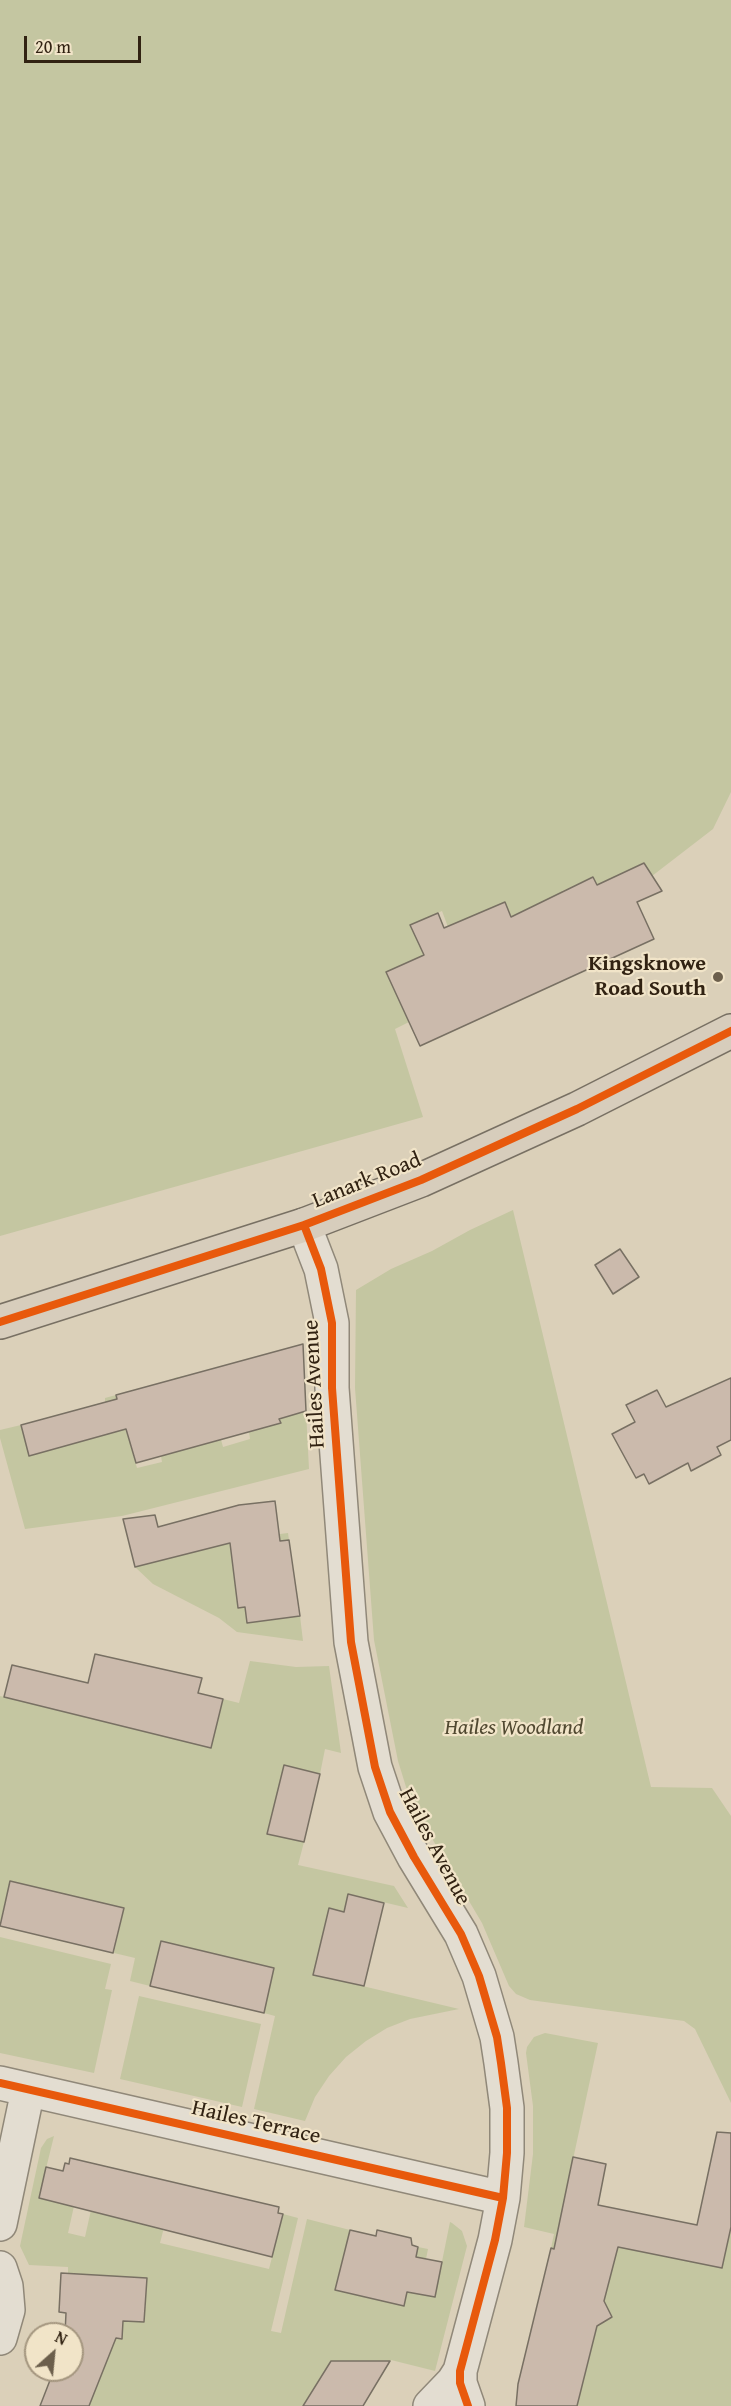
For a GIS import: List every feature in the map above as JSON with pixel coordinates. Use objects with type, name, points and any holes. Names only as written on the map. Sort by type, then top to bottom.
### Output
[{"type":"main road","name":"Lanark Road","points":[[0,1323],[304,1226],[422,1179],[566,1114],[731,1031]]},
{"type":"street","name":"Hailes Avenue","points":[[304,1226],[321,1269],[332,1323],[332,1388],[351,1642],[375,1767],[390,1812],[414,1857],[461,1934],[479,1976],[497,2037],[507,2108],[507,2153],[503,2198],[495,2240],[459,2371],[453,2382],[430,2406]]},
{"type":"street","name":"Hailes Terrace","points":[[14,2086],[503,2198]]},
{"type":"street","points":[[0,2224],[14,2086]]},
{"type":"street","points":[[0,2268],[6,2286],[8,2310],[0,2338]]},
{"type":"street","name":"Hailes Avenue","points":[[459,2371],[460,2383],[468,2406]]},
{"type":"green space","points":[[0,0],[731,0],[731,792],[713,829],[652,876],[643,863],[623,873],[603,898],[593,877],[562,891],[572,912],[541,983],[505,902],[448,927],[442,911],[411,925],[424,955],[386,972],[409,1022],[395,1029],[423,1117],[0,1236]]},
{"type":"green space","name":"Hailes Woodland","points":[[513,1210],[651,1787],[712,1788],[731,1816],[731,2103],[695,2029],[684,2021],[530,2000],[516,1994],[509,1986],[482,1923],[411,1803],[398,1761],[374,1640],[355,1388],[356,1290],[391,1269]]},
{"type":"green space","points":[[189,1375],[200,1418],[214,1414],[223,1447],[250,1439],[249,1432],[280,1423],[279,1419],[306,1411],[309,1469],[122,1516],[25,1529],[0,1438],[0,1430],[21,1425],[29,1456],[95,1437],[86,1407],[105,1402],[105,1398],[116,1395],[137,1468],[162,1462],[161,1456],[193,1447],[174,1378]]},
{"type":"green space","points":[[288,1533],[289,1540],[237,1547],[247,1623],[300,1616],[303,1641],[237,1632],[219,1618],[153,1584],[135,1567],[248,1538]]},
{"type":"green space","points":[[250,1661],[296,1667],[329,1666],[341,1753],[325,1749],[320,1774],[284,1765],[267,1833],[304,1842],[298,1865],[394,1886],[408,1908],[349,1894],[344,1912],[329,1909],[322,1936],[337,1940],[329,1978],[459,2009],[410,2019],[387,2028],[366,2041],[346,2057],[329,2076],[315,2097],[305,2121],[254,2109],[275,2016],[264,2013],[274,1968],[161,1941],[150,1986],[130,1981],[135,1958],[114,1953],[124,1908],[10,1882],[0,1923],[0,1696],[211,1748],[223,1699],[239,1703]]},
{"type":"green space","points":[[0,1937],[111,1964],[105,1989],[112,1990],[94,2073],[0,2053]]},
{"type":"green space","points":[[139,1996],[261,2024],[242,2107],[120,2079]]},
{"type":"green space","points":[[545,2033],[598,2043],[557,2234],[721,2267],[731,2227],[731,2406],[577,2406],[592,2347],[530,2332],[535,2315],[549,2312],[599,2325],[606,2321],[608,2310],[603,2303],[613,2264],[551,2248],[554,2234],[524,2227],[533,2154],[533,2106],[526,2053],[534,2037]]},
{"type":"green space","points":[[54,2136],[39,2197],[74,2206],[68,2233],[85,2237],[91,2210],[174,2188],[160,2243],[269,2269],[283,2214],[298,2218],[271,2331],[281,2333],[307,2219],[350,2230],[335,2290],[403,2306],[418,2247],[428,2249],[419,2294],[435,2296],[450,2222],[452,2223],[462,2231],[467,2246],[435,2371],[391,2360],[385,2369],[373,2361],[339,2367],[330,2362],[303,2406],[89,2406],[102,2374],[84,2366],[84,2337],[122,2339],[123,2321],[144,2322],[146,2299],[68,2274],[68,2267],[29,2265],[20,2246],[41,2148],[47,2139]]},
{"type":"building","points":[[644,863],[662,891],[637,902],[654,939],[420,1046],[386,972],[424,955],[410,925],[438,913],[444,928],[505,902],[511,917],[593,877],[597,885]]},
{"type":"building","points":[[620,1249],[639,1277],[613,1294],[595,1265]]},
{"type":"building","points":[[303,1344],[306,1411],[279,1419],[281,1423],[136,1463],[126,1429],[29,1456],[21,1425],[117,1399],[116,1395]]},
{"type":"building","points":[[731,1378],[731,1440],[717,1447],[721,1455],[691,1471],[688,1463],[649,1484],[644,1474],[636,1478],[612,1434],[635,1422],[626,1405],[657,1390],[666,1407]]},
{"type":"building","points":[[275,1501],[280,1541],[289,1540],[300,1616],[247,1623],[245,1607],[238,1608],[230,1543],[135,1567],[123,1519],[155,1515],[158,1527],[239,1505]]},
{"type":"building","points":[[95,1654],[202,1678],[198,1693],[223,1699],[211,1748],[4,1697],[12,1665],[88,1683]]},
{"type":"building","points":[[284,1765],[320,1774],[304,1842],[267,1834]]},
{"type":"building","points":[[10,1881],[124,1908],[113,1953],[0,1926]]},
{"type":"building","points":[[348,1894],[384,1903],[364,1986],[313,1975],[329,1908],[344,1912]]},
{"type":"building","points":[[161,1941],[274,1968],[264,2013],[150,1986]]},
{"type":"building","points":[[717,2132],[731,2133],[731,2227],[722,2268],[618,2247],[604,2301],[612,2317],[597,2326],[577,2406],[516,2406],[518,2384],[551,2248],[554,2249],[573,2157],[606,2164],[598,2205],[697,2225]]},
{"type":"building","points":[[70,2158],[279,2207],[278,2213],[283,2214],[272,2257],[39,2198],[46,2167],[63,2171],[65,2163],[69,2164]]},
{"type":"building","points":[[350,2230],[376,2236],[377,2230],[411,2238],[412,2245],[418,2247],[416,2257],[442,2262],[435,2297],[407,2292],[404,2306],[335,2290]]},
{"type":"building","points":[[61,2273],[147,2278],[144,2322],[123,2321],[122,2339],[116,2338],[89,2406],[40,2406],[49,2382],[84,2382],[84,2322],[66,2322],[66,2313],[59,2312]]},
{"type":"building","points":[[331,2361],[390,2361],[363,2406],[303,2406]]},
{"type":"cycle path","points":[[0,1322],[304,1225],[421,1180],[577,1109],[731,1031]]},
{"type":"cycle path","points":[[304,1225],[321,1269],[332,1323],[332,1388],[351,1642],[375,1767],[390,1812],[414,1857],[461,1934],[479,1976],[497,2037],[501,2063],[507,2108],[507,2153],[503,2198],[495,2240],[460,2371],[460,2383],[468,2406]]},
{"type":"cycle path","points":[[0,2083],[503,2198]]},
{"type":"place","name":"Kingsknowe Road South","points":[[718,977]]}]
